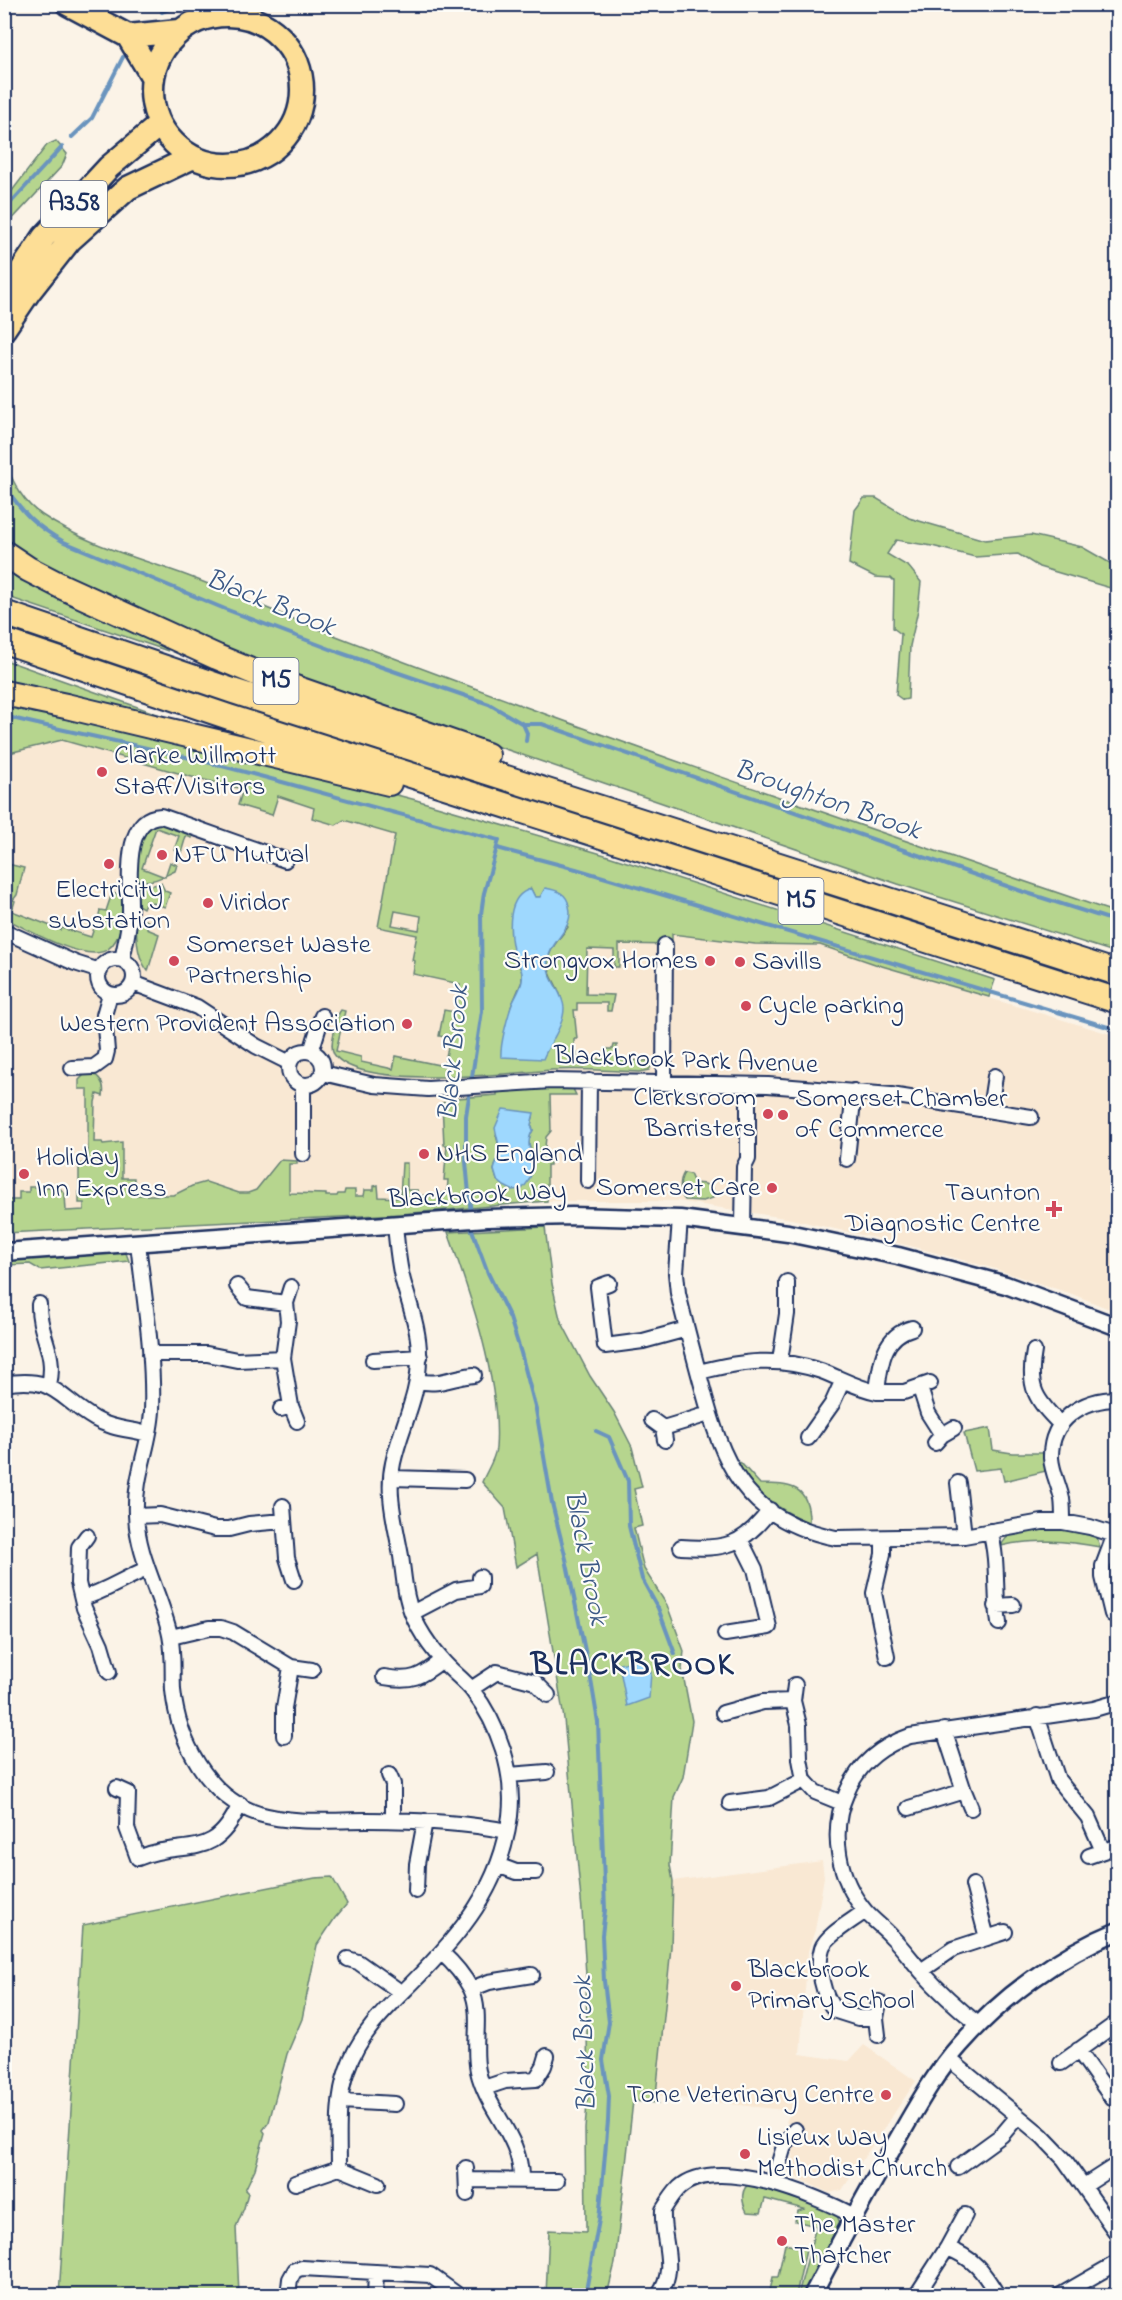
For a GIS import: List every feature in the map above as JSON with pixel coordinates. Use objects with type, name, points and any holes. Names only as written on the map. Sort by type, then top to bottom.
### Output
[{"type":"highway","points":[[68,4],[128,36],[152,76]]},
{"type":"highway","points":[[227,14],[253,19],[276,32],[293,52],[302,77],[302,104],[293,128],[278,147],[259,159],[237,166],[213,165],[191,158],[173,144],[159,125],[152,103],[152,76],[161,51],[179,31],[201,18],[227,14]]},
{"type":"highway","points":[[128,36],[179,31]]},
{"type":"highway","name":"A358","points":[[4,296],[44,237],[109,166],[159,125]]},
{"type":"highway","name":"A358","points":[[4,328],[70,240],[128,188],[191,158]]},
{"type":"highway","name":"M5","points":[[4,553],[28,569],[63,587],[217,657],[278,682],[487,755],[555,793]]},
{"type":"highway","name":"M5","points":[[4,613],[233,691],[1118,973]]},
{"type":"highway","name":"M5","points":[[4,641],[113,679],[1118,1001]]},
{"type":"highway","name":"M5","points":[[4,693],[386,782],[486,799]]},
{"type":"street","points":[[123,960],[130,913],[129,864],[139,826],[148,819],[160,816],[285,860]]},
{"type":"street","points":[[4,931],[75,963],[100,971]]},
{"type":"street","points":[[664,1082],[665,945]]},
{"type":"street","points":[[123,960],[131,967],[135,978],[124,994],[110,994],[101,987],[100,971],[109,961],[123,960]]},
{"type":"street","points":[[133,983],[213,1016],[256,1046],[290,1063]]},
{"type":"street","points":[[72,1068],[94,1067],[105,1059],[104,1016],[110,994]]},
{"type":"street","points":[[311,1052],[322,1016]]},
{"type":"street","points":[[311,1052],[321,1060],[323,1073],[315,1083],[303,1085],[293,1079],[290,1074],[290,1063],[296,1054],[311,1052]]},
{"type":"street","name":"Blackbrook Park Avenue","points":[[323,1073],[374,1085],[428,1089],[542,1081],[589,1081],[748,1085],[854,1091],[990,1109],[1031,1117]]},
{"type":"street","points":[[990,1109],[995,1076]]},
{"type":"street","points":[[588,1181],[589,1081]]},
{"type":"street","points":[[303,1085],[303,1154]]},
{"type":"street","points":[[743,1226],[744,1167],[748,1160],[748,1085]]},
{"type":"street","points":[[847,1159],[854,1091]]},
{"type":"street","name":"Blackbrook Way","points":[[4,1252],[542,1216],[680,1219],[788,1233],[952,1270],[1037,1295],[1118,1327]]},
{"type":"street","points":[[680,1219],[676,1273],[678,1293],[719,1445],[729,1467],[747,1491],[788,1522],[823,1535],[853,1539],[964,1536],[1042,1522],[1063,1522],[1116,1535],[1103,1566],[1103,1577],[1112,1614]]},
{"type":"street","points":[[339,2168],[338,2125],[347,2070],[375,2019],[442,1953],[471,1916],[500,1866],[510,1805],[509,1775],[505,1753],[491,1722],[471,1689],[442,1660],[412,1613],[406,1596],[394,1516],[391,1478],[399,1441],[412,1406],[420,1357],[415,1323],[403,1279],[395,1225]]},
{"type":"street","points":[[138,1243],[150,1354],[152,1413],[140,1466],[136,1516],[147,1569],[171,1637],[176,1707],[181,1728],[192,1755],[214,1785],[240,1804],[257,1813],[276,1818],[306,1821],[425,1821],[507,1831]]},
{"type":"street","points":[[780,1361],[787,1314],[787,1282]]},
{"type":"street","points":[[598,1285],[606,1346]]},
{"type":"street","points":[[237,1286],[244,1302],[286,1304]]},
{"type":"street","points":[[291,1287],[286,1304],[288,1321],[283,1358],[286,1407],[297,1421]]},
{"type":"street","points":[[36,1311],[51,1354],[53,1369],[49,1385]]},
{"type":"street","points":[[591,1348],[643,1341],[687,1329]]},
{"type":"street","points":[[877,1392],[884,1354],[889,1343],[898,1334],[912,1329]]},
{"type":"street","points":[[150,1354],[207,1354],[237,1360],[283,1358]]},
{"type":"street","points":[[383,1363],[420,1357]]},
{"type":"street","points":[[1029,1359],[1036,1396],[1041,1406],[1061,1425]]},
{"type":"street","points":[[699,1372],[732,1364],[780,1361],[824,1372],[859,1389],[877,1392],[904,1392],[925,1385],[928,1413],[944,1435]]},
{"type":"street","points":[[417,1381],[432,1384],[444,1383],[453,1373],[474,1375]]},
{"type":"street","points":[[4,1384],[29,1381],[49,1385],[94,1419],[112,1427],[148,1434]]},
{"type":"street","points":[[808,1438],[832,1404],[842,1382]]},
{"type":"street","points":[[1063,1522],[1062,1500],[1051,1460],[1055,1438],[1061,1425],[1076,1409],[1097,1402],[1118,1400]]},
{"type":"street","points":[[660,1429],[709,1413]]},
{"type":"street","points":[[391,1478],[458,1483]]},
{"type":"street","points":[[962,1488],[964,1536]]},
{"type":"street","points":[[283,1506],[287,1574]]},
{"type":"street","points":[[681,1547],[705,1549],[741,1541],[759,1525],[770,1510]]},
{"type":"street","points":[[136,1516],[160,1515],[215,1529],[283,1521]]},
{"type":"street","points":[[990,1531],[998,1573],[995,1589],[999,1623]]},
{"type":"street","points":[[883,1538],[883,1554],[874,1593],[890,1641],[887,1657]]},
{"type":"street","points":[[725,1634],[775,1625],[755,1569],[741,1541]]},
{"type":"street","points":[[78,1542],[77,1572],[81,1598],[100,1658],[109,1672]]},
{"type":"street","points":[[81,1598],[99,1594],[129,1576],[147,1569]]},
{"type":"street","points":[[412,1613],[456,1590],[484,1585]]},
{"type":"street","points":[[996,1606],[1013,1605]]},
{"type":"street","points":[[171,1637],[209,1628],[221,1628],[233,1632],[291,1667],[312,1670]]},
{"type":"street","points":[[393,1682],[427,1673],[442,1660]]},
{"type":"street","points":[[279,1728],[291,1667]]},
{"type":"street","points":[[471,1689],[497,1667],[511,1677],[535,1682],[548,1695]]},
{"type":"street","points":[[795,1685],[793,1701],[799,1725],[800,1759],[804,1780],[815,1792],[842,1803]]},
{"type":"street","points":[[732,1713],[763,1702],[793,1701]]},
{"type":"street","points":[[979,2025],[942,1993],[892,1936],[878,1926],[848,1885],[839,1857],[837,1825],[842,1803],[860,1770],[879,1750],[910,1736],[1094,1709],[1118,1702]]},
{"type":"street","points":[[1036,1716],[1058,1780],[1088,1817],[1103,1851]]},
{"type":"street","points":[[944,1730],[971,1808]]},
{"type":"street","points":[[509,1775],[547,1772]]},
{"type":"street","points":[[393,1820],[394,1780]]},
{"type":"street","points":[[729,1803],[744,1795],[769,1798],[804,1780]]},
{"type":"street","points":[[126,1791],[127,1828],[132,1861],[151,1852],[210,1844],[228,1826],[240,1804]]},
{"type":"street","points":[[909,1808],[964,1791]]},
{"type":"street","points":[[420,1882],[417,1864],[425,1821]]},
{"type":"street","points":[[1089,1856],[1118,1846]]},
{"type":"street","points":[[500,1866],[516,1872],[536,1872]]},
{"type":"street","points":[[973,1885],[987,1938]]},
{"type":"street","points":[[865,1911],[822,1947],[822,2004],[836,2012],[858,2018],[876,2018]]},
{"type":"street","points":[[812,2295],[854,2216],[922,2098],[949,2059],[979,2025],[1023,1985],[1118,1931]]},
{"type":"street","points":[[921,1971],[952,1949],[1005,1932]]},
{"type":"street","points":[[442,1953],[471,1989],[477,2014],[478,2070],[484,2088],[513,2139],[521,2168],[521,2181]]},
{"type":"street","points":[[355,1958],[402,1993]]},
{"type":"street","points":[[471,1989],[489,1982],[518,1983],[532,1975]]},
{"type":"street","points":[[878,2035],[876,2018],[879,2002]]},
{"type":"street","points":[[1061,2063],[1118,2022]]},
{"type":"street","points":[[1078,2050],[1112,2098]]},
{"type":"street","points":[[484,2088],[505,2081],[538,2083],[546,2056]]},
{"type":"street","points":[[949,2059],[1049,2144],[1084,2186],[1118,2235]]},
{"type":"street","points":[[341,2101],[389,2101]]},
{"type":"street","points":[[958,2167],[1002,2134],[1018,2116]]},
{"type":"street","points":[[773,2183],[784,2146],[795,2130]]},
{"type":"street","points":[[1084,2186],[1118,2164]]},
{"type":"street","points":[[294,2183],[339,2168],[378,2184]]},
{"type":"street","points":[[467,2194],[467,2174],[521,2181],[557,2181]]},
{"type":"street","points":[[658,2295],[664,2287],[669,2266],[663,2210],[680,2186],[703,2177],[724,2176],[773,2183],[828,2202],[854,2216]]},
{"type":"street","points":[[916,2295],[947,2248],[965,2215]]},
{"type":"street","points":[[947,2248],[971,2259],[987,2276],[998,2295]]},
{"type":"street","points":[[1062,2295],[1118,2262]]},
{"type":"street","points":[[288,2295],[290,2279],[295,2270],[302,2268],[430,2275],[459,2295]]},
{"type":"street","points":[[375,2295],[376,2272]]},
{"type":"shaded area","points":[[62,740],[192,777],[278,796],[315,808],[336,825],[344,820],[406,838],[630,929],[755,944],[820,945],[875,964],[1117,1036],[1117,1312],[1072,1294],[992,1268],[910,1246],[791,1219],[677,1201],[547,1201],[401,1214],[5,1233],[5,754]]},
{"type":"shaded area","name":"Blackbrook Primary School","points":[[822,1861],[824,1877],[815,1930],[808,1951],[800,2054],[849,2061],[864,2045],[916,2081],[842,2190],[829,2193],[789,2174],[788,2166],[794,2155],[788,2146],[798,2130],[786,2122],[791,2111],[656,2095],[671,1947],[673,1881]]},
{"type":"green space","points":[[56,141],[67,154],[62,166],[5,227],[5,200],[47,145]]},
{"type":"green space","points":[[4,461],[19,491],[29,504],[42,515],[76,535],[188,576],[417,667],[616,740],[1117,913],[1117,953],[898,884],[243,659],[21,555],[5,540]]},
{"type":"green space","points":[[864,498],[876,498],[909,518],[985,540],[1031,535],[1082,547],[1117,567],[1117,590],[1039,567],[1018,554],[975,557],[896,540],[887,554],[909,567],[921,582],[910,646],[908,699],[903,700],[896,695],[901,634],[893,628],[894,581],[891,578],[875,577],[849,564],[855,510]]},
{"type":"green space","points":[[4,569],[52,595],[145,635],[168,651],[5,596]]},
{"type":"green space","points":[[5,660],[163,716],[5,682]]},
{"type":"green space","points":[[5,705],[283,765],[416,800],[605,855],[995,980],[989,997],[875,964],[820,945],[755,944],[672,934],[672,945],[619,944],[619,967],[614,967],[614,950],[587,949],[586,994],[614,995],[611,1011],[607,1011],[607,1003],[577,1003],[577,1010],[574,1010],[577,1039],[574,1039],[574,1052],[577,1052],[577,1059],[607,1059],[607,1049],[613,1049],[614,1045],[617,1045],[617,1060],[654,1061],[649,1070],[639,1072],[563,1069],[437,1077],[372,1073],[349,1065],[334,1054],[333,1040],[337,1017],[341,1010],[345,1011],[336,1051],[361,1057],[361,1062],[393,1069],[396,1056],[444,1066],[450,1038],[439,1036],[444,1010],[455,1012],[460,984],[413,974],[415,961],[412,960],[417,935],[378,927],[395,835],[344,820],[336,825],[312,818],[314,808],[278,796],[272,815],[238,805],[243,789],[62,740],[5,754]],"holes":[[[531,889],[535,897],[541,897],[568,927],[553,947],[548,960],[548,966],[563,1007],[561,1021],[549,1045],[508,1022],[511,1007],[522,981],[522,972],[513,951]],[[395,911],[421,916],[419,930],[392,925]]]},
{"type":"green space","points":[[158,822],[193,833],[192,838],[186,836],[181,853],[174,850],[179,836],[156,828],[142,868],[164,876],[151,881],[134,880],[137,854],[145,829]]},
{"type":"green space","points":[[170,862],[177,865],[175,871],[165,876]]},
{"type":"green space","points":[[8,864],[24,868],[17,895],[13,900],[15,901],[12,911],[61,930],[62,928],[91,937],[96,928],[100,910],[106,911],[112,893],[120,895],[123,902],[123,914],[119,933],[113,945],[99,953],[72,949],[5,918],[4,872],[10,871]]},
{"type":"green space","points":[[161,883],[165,891],[170,893],[165,907],[146,901],[143,908],[136,904],[134,888],[137,885],[150,886]]},
{"type":"green space","points":[[146,920],[149,922],[147,929],[159,934],[148,971],[140,955],[136,924]]},
{"type":"green space","points":[[91,1073],[97,1077],[102,1082],[103,1088],[103,1096],[97,1094],[95,1102],[94,1142],[103,1144],[122,1142],[122,1178],[134,1178],[134,1195],[174,1195],[206,1182],[239,1193],[248,1193],[256,1190],[280,1160],[297,1161],[297,1164],[289,1164],[289,1193],[337,1196],[344,1194],[345,1190],[355,1190],[355,1196],[364,1196],[365,1190],[374,1190],[374,1186],[378,1185],[379,1197],[400,1198],[402,1163],[407,1163],[407,1190],[418,1190],[418,1196],[447,1193],[448,1180],[444,1180],[447,1145],[444,1145],[442,1103],[457,1098],[497,1095],[497,1092],[566,1087],[573,1089],[576,1095],[550,1095],[551,1131],[546,1137],[545,1147],[550,1157],[550,1165],[547,1165],[547,1201],[401,1214],[5,1233],[5,1200],[19,1200],[19,1192],[29,1192],[29,1187],[59,1187],[65,1194],[66,1211],[84,1210],[84,1203],[79,1203],[79,1164],[88,1163],[88,1089],[79,1089],[79,1080],[85,1074]],"holes":[[[533,1117],[531,1125],[533,1130],[529,1143],[533,1156],[497,1180],[494,1170],[500,1150],[496,1135]]]},
{"type":"green space","points":[[684,1173],[690,1174],[694,1183],[705,1184],[713,1189],[713,1198],[703,1201],[685,1200],[680,1187]]},
{"type":"green space","points":[[545,1227],[552,1284],[560,1319],[632,1447],[642,1487],[634,1489],[642,1526],[634,1528],[644,1569],[667,1605],[684,1651],[682,1669],[692,1721],[683,1777],[674,1797],[670,1865],[673,1881],[671,1947],[656,2095],[658,2103],[633,2101],[615,2263],[607,2295],[546,2295],[549,2230],[586,2232],[585,2129],[588,2091],[586,1975],[582,1910],[564,1719],[537,1554],[516,1567],[505,1508],[482,1482],[496,1448],[494,1395],[482,1338],[448,1232]]},
{"type":"green space","points":[[126,1253],[129,1261],[40,1270],[30,1264],[5,1265],[4,1260]]},
{"type":"green space","points":[[990,1428],[993,1450],[1012,1453],[1045,1453],[1046,1471],[1004,1481],[1001,1468],[974,1471],[964,1433]]},
{"type":"green space","points":[[734,1463],[741,1463],[760,1484],[789,1486],[802,1494],[806,1501],[809,1523],[767,1499],[742,1474]]},
{"type":"green space","points":[[1042,1528],[1066,1530],[1097,1537],[1100,1547],[1051,1541],[1001,1546],[1008,1536]]},
{"type":"green space","points":[[332,1877],[347,1904],[317,1945],[302,2019],[287,2054],[269,2122],[263,2130],[265,2133],[255,2169],[245,2190],[248,2193],[236,2227],[239,2295],[59,2295],[83,1925],[315,1878]]},
{"type":"green space","points":[[752,2182],[836,2212],[840,2224],[802,2295],[798,2295],[816,2226],[795,2221],[798,2211],[804,2209],[765,2199],[761,2213],[747,2212],[743,2195],[745,2188]]},
{"type":"green space","points":[[785,2244],[806,2249],[796,2295],[769,2295],[773,2277],[778,2277]]},
{"type":"water","points":[[545,888],[561,893],[569,906],[569,921],[553,946],[548,960],[551,978],[563,1002],[563,1015],[543,1059],[501,1057],[508,1018],[522,981],[522,973],[512,942],[510,924],[513,906],[523,893],[531,889],[535,897],[540,897]]},
{"type":"water","points":[[503,1109],[534,1113],[529,1145],[532,1173],[522,1189],[512,1190],[504,1186],[497,1180],[494,1170],[500,1150],[495,1128]]},
{"type":"water","points":[[644,1659],[651,1673],[649,1698],[627,1706],[619,1664]]},
{"type":"waterway","points":[[162,12],[181,4]]},
{"type":"waterway","points":[[72,137],[92,118],[123,57]]},
{"type":"waterway","points":[[4,210],[62,147]]},
{"type":"waterway","name":"Black Brook","points":[[4,486],[30,518],[64,542],[225,609],[338,652],[489,704],[523,724],[527,733],[526,741]]},
{"type":"waterway","points":[[4,716],[191,758],[499,840],[484,893],[481,914],[482,1011],[466,1116],[466,1162],[471,1215]]},
{"type":"waterway","name":"Broughton Brook","points":[[523,724],[542,724],[1024,892],[1118,922]]},
{"type":"waterway","points":[[497,848],[576,869],[1118,1030]]},
{"type":"waterway","name":"Black Brook","points":[[472,1223],[472,1230],[488,1273],[510,1318],[536,1410],[552,1503],[566,1559],[598,1722],[605,1910],[602,1935],[609,2022],[603,2060],[609,2096],[599,2220],[585,2296]]},
{"type":"waterway","points":[[596,1431],[609,1437],[628,1481],[629,1526],[642,1579],[658,1608],[675,1654]]},
{"type":"place","name":"Clarke Willmott Staff/Visitors","points":[[102,772]]},
{"type":"place","name":"NFU Mutual","points":[[162,855]]},
{"type":"place","name":"Electricity substation","points":[[109,864]]},
{"type":"place","name":"Viridor","points":[[208,903]]},
{"type":"place","name":"Somerset Waste Partnership","points":[[174,961]]},
{"type":"place","name":"Strongvox Homes","points":[[710,961]]},
{"type":"place","name":"Savills","points":[[740,962]]},
{"type":"place","name":"Cycle parking","points":[[746,1006]]},
{"type":"place","name":"Western Provident Association","points":[[407,1024]]},
{"type":"place","name":"Clerksroom Barristers","points":[[768,1114]]},
{"type":"place","name":"Somerset Chamber of Commerce","points":[[783,1115]]},
{"type":"place","name":"NHS England","points":[[424,1154]]},
{"type":"place","name":"Holiday Inn Express","points":[[24,1174]]},
{"type":"place","name":"Somerset Care","points":[[772,1188]]},
{"type":"place","name":"Taunton Diagnostic Centre","points":[[1054,1209]]},
{"type":"place","name":"Blackbrook Primary School","points":[[736,1986]]},
{"type":"place","name":"Tone Veterinary Centre","points":[[886,2095]]},
{"type":"place","name":"Lisieux Way Methodist Church","points":[[745,2154]]},
{"type":"place","name":"The Master Thatcher","points":[[782,2241]]},
{"type":"district","name":"BLACKBROOK","points":[[633,1666]]}]
